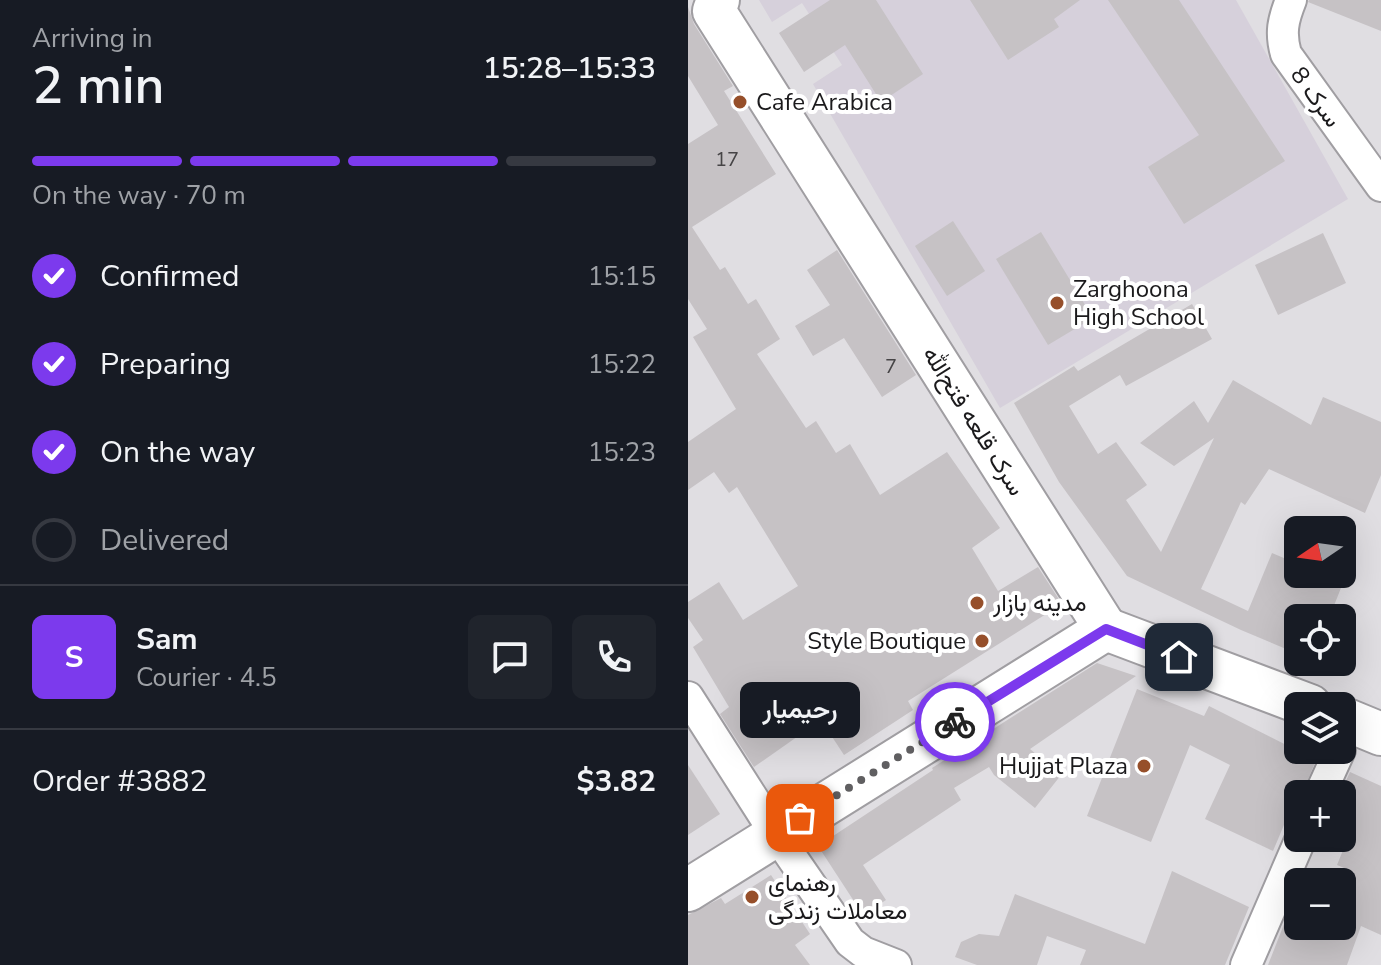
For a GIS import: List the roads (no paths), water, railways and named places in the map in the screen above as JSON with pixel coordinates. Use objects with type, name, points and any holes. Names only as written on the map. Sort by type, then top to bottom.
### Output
[{"type":"main road","name":"سرک قلعه فتح‌الله","points":[[707,9],[1106,629]]},
{"type":"main road","points":[[688,890],[1106,629],[1284,696]]},
{"type":"street","name":"سرک 8","points":[[1291,0],[1282,23],[1286,54],[1381,186]]},
{"type":"street","points":[[688,697],[775,833],[850,942],[863,952],[896,965]]},
{"type":"street","points":[[1246,965],[1295,852]]},
{"type":"place","name":"Cafe Arabica","points":[[740,102]]},
{"type":"place","name":"Zarghoona High School","points":[[1057,303]]},
{"type":"place","name":"مدینه بازار","points":[[977,603]]},
{"type":"place","name":"Style Boutique","points":[[982,641]]},
{"type":"place","name":"Hujjat Plaza","points":[[1144,766]]},
{"type":"place","name":"رحیمیار","points":[[800,818]]},
{"type":"place","name":"رهنمای معاملات زندگی","points":[[752,897]]}]
